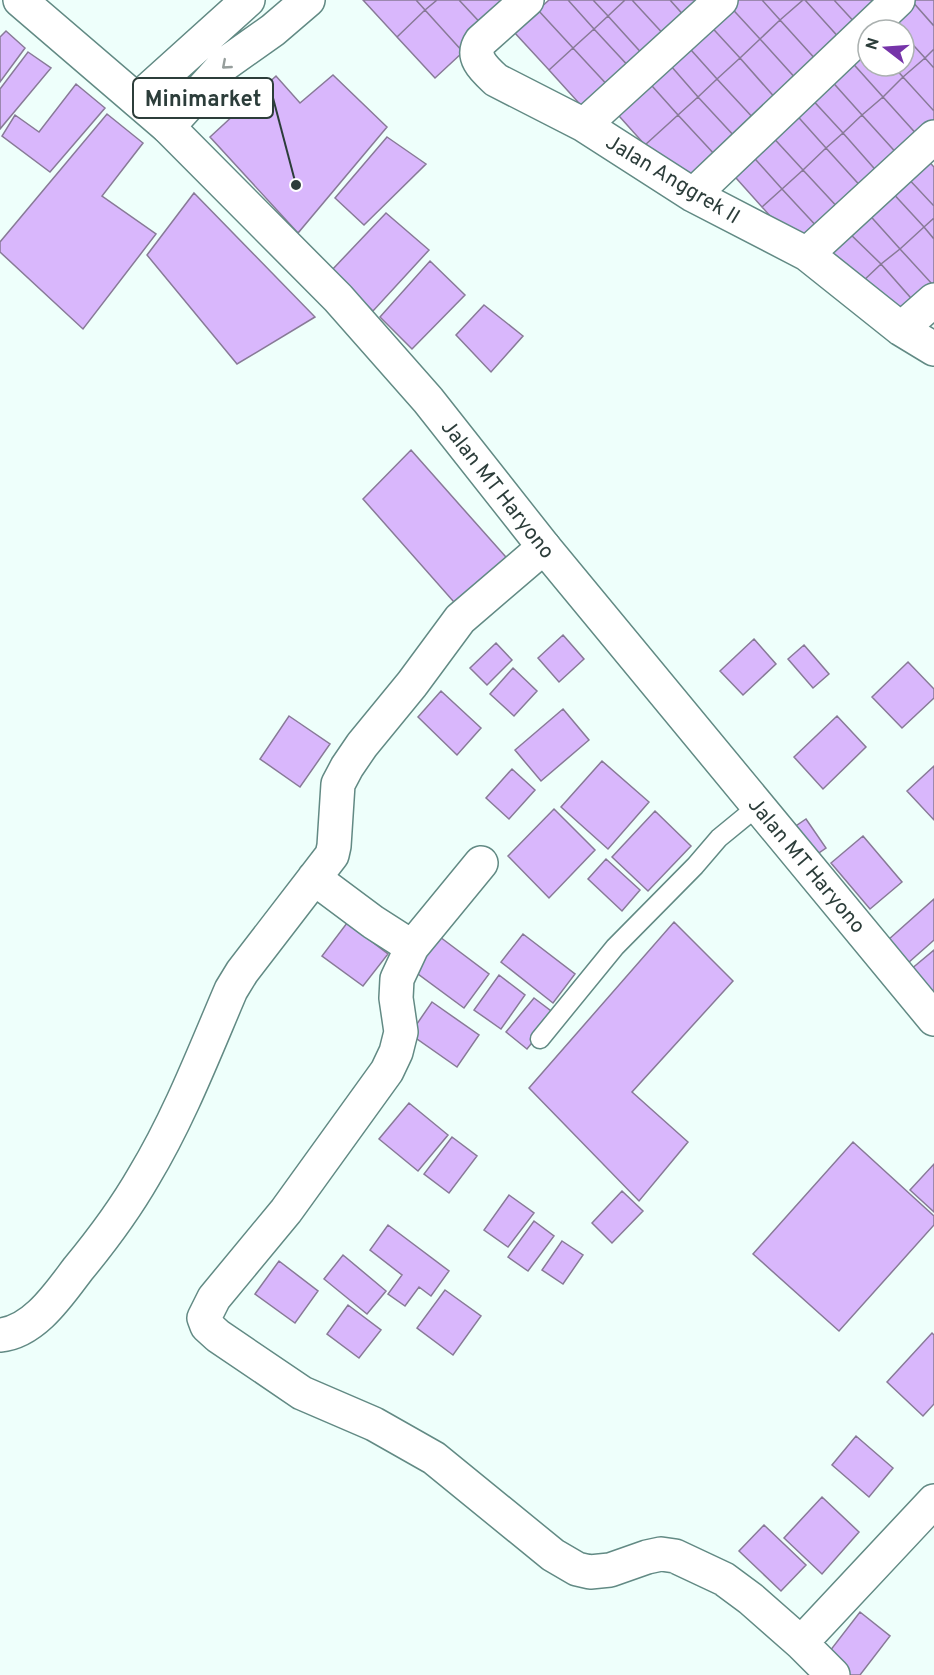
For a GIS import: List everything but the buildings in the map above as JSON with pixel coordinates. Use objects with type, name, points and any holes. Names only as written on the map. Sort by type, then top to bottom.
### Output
[{"type":"street","name":"Jalan MT Haryono","points":[[20,0],[168,127],[338,298],[428,400],[544,547],[934,1019]]},
{"type":"street","points":[[137,100],[248,0]]},
{"type":"street","points":[[168,127],[225,64],[273,30],[308,0]]},
{"type":"street","name":"Jalan Anggrek II","points":[[527,0],[477,48],[477,54],[485,70],[496,80],[584,125],[693,195],[807,254],[901,329],[934,349]]},
{"type":"street","points":[[584,125],[721,0]]},
{"type":"street","points":[[693,195],[898,0]]},
{"type":"street","points":[[807,254],[934,137]]},
{"type":"street","points":[[901,329],[934,300]]},
{"type":"street","points":[[0,1335],[32,1322],[53,1302],[104,1237],[144,1177],[178,1113],[231,990],[242,972],[332,855],[338,784],[346,767],[460,620],[544,547]]},
{"type":"street","points":[[481,863],[412,947],[397,979],[396,998],[401,1032],[396,1052],[387,1071],[286,1211],[214,1298],[204,1318],[207,1326],[302,1394],[374,1424],[434,1458],[554,1555],[577,1569],[590,1572],[610,1570],[647,1557],[662,1554],[675,1556],[724,1579],[751,1599],[814,1663],[934,1501]]},
{"type":"street","points":[[314,878],[373,922],[412,947]]},
{"type":"lane","points":[[540,1039],[615,947],[695,866],[719,838],[758,806]]},
{"type":"place","name":"Minimarket","points":[[296,185]]}]
